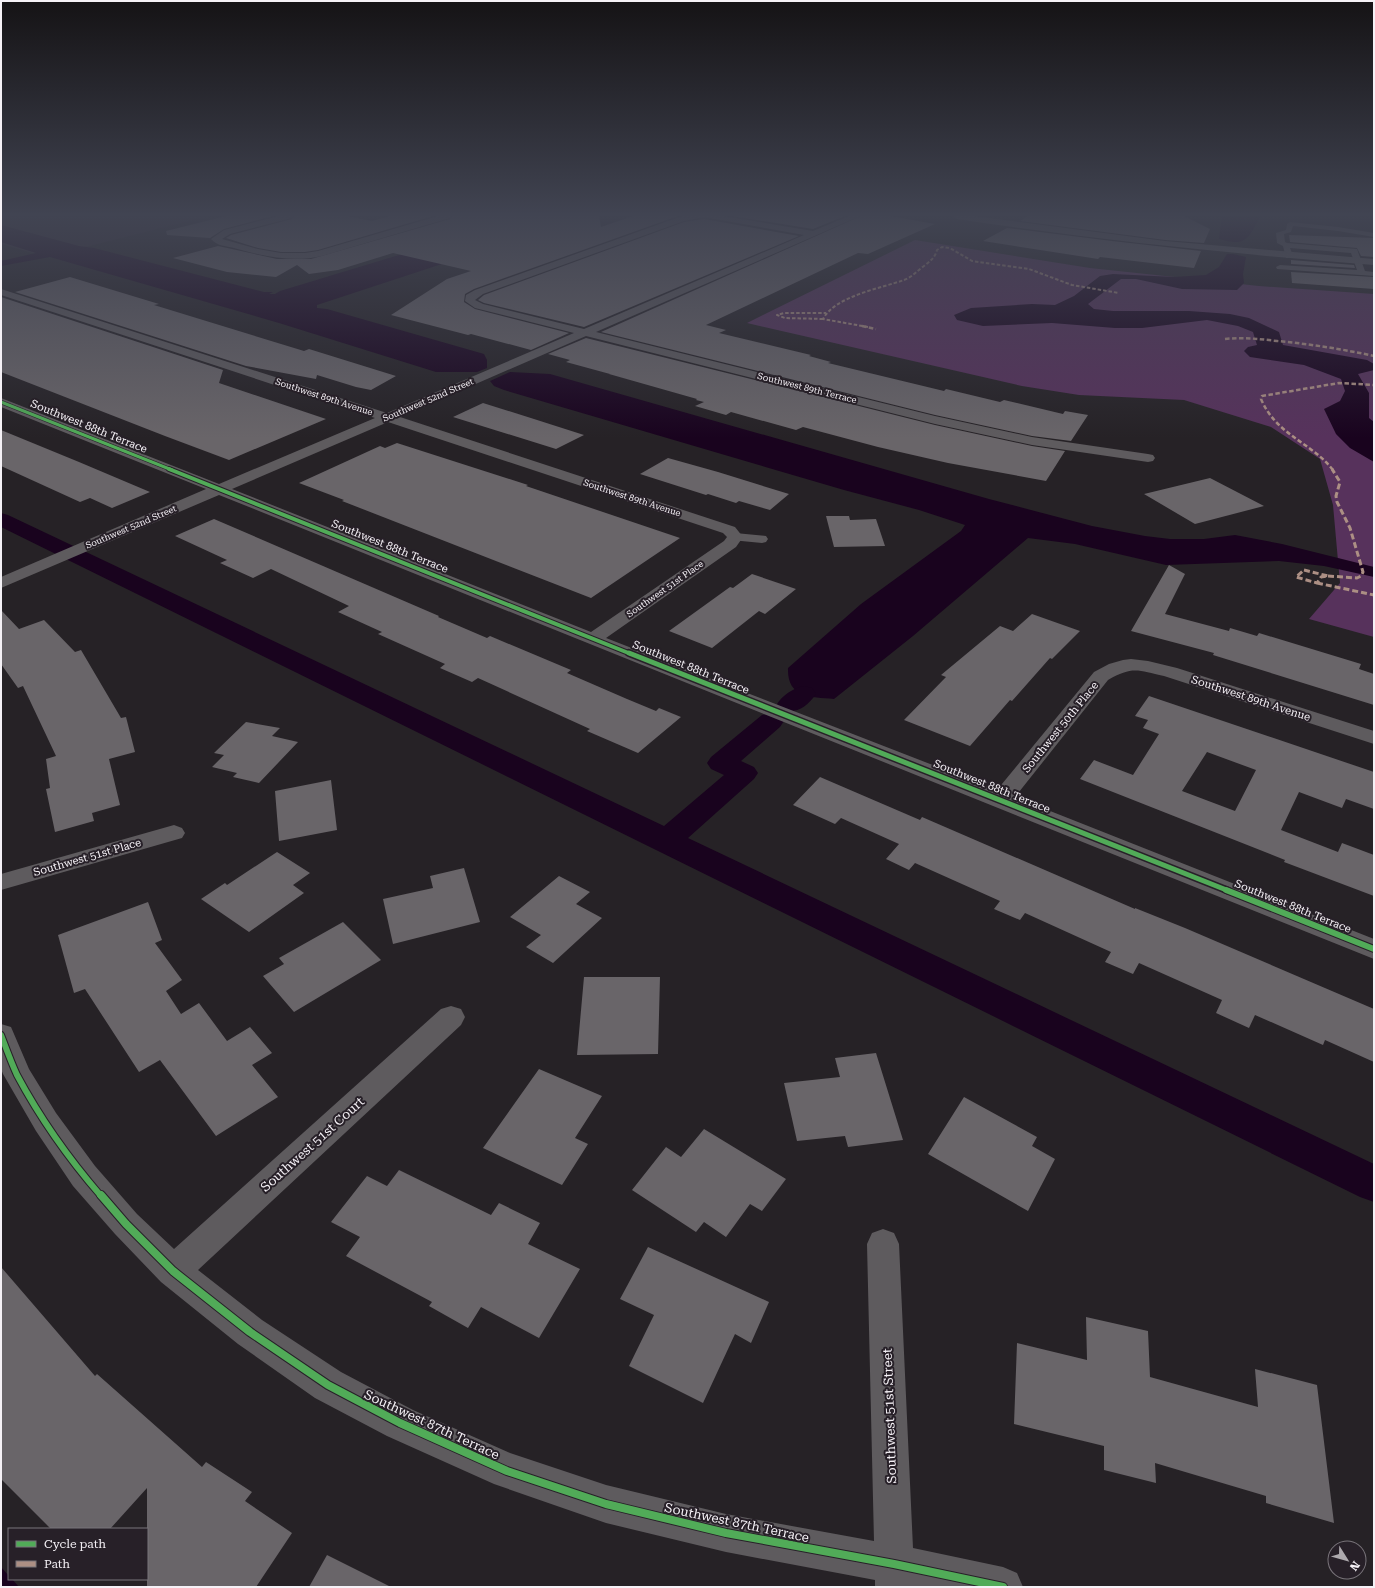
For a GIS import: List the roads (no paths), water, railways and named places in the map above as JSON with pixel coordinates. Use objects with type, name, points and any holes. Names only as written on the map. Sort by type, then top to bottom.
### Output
[{"type":"street","name":"Southwest 89th Terrace","points":[[484,290],[470,297],[470,301],[479,306],[584,333],[934,420],[1032,441],[1148,458]]},
{"type":"street","name":"Southwest 52nd Street","points":[[1,583],[683,290]]},
{"type":"street","name":"Southwest 89th Avenue","points":[[1,292],[729,530],[735,537]]},
{"type":"street","name":"Southwest 88th Terrace","points":[[1,402],[1374,949]]},
{"type":"street","name":"Southwest 51st Place","points":[[594,638],[730,544],[735,537]]},
{"type":"street","name":"Southwest 89th Avenue","points":[[1126,665],[1170,672],[1374,738]]},
{"type":"street","name":"Southwest 50th Place","points":[[1001,800],[1100,676],[1111,670],[1126,665]]},
{"type":"street","name":"Southwest 51st Place","points":[[1,882],[174,833]]},
{"type":"street","name":"Southwest 51st Court","points":[[173,1271],[451,1017]]},
{"type":"street","name":"Southwest 87th Terrace","points":[[1,1036],[17,1074],[46,1122],[84,1176],[126,1224],[173,1271],[250,1332],[328,1385],[400,1423],[507,1471],[606,1504],[894,1576],[1003,1587]]},
{"type":"street","name":"Southwest 51st Street","points":[[883,1244],[894,1576]]},
{"type":"lane","points":[[735,537],[762,539]]},
{"type":"waterway","points":[[1,519],[1374,1184]]},
{"type":"waterway","points":[[790,704],[803,694]]},
{"type":"waterway","points":[[666,841],[744,773],[721,763],[771,721]]}]
